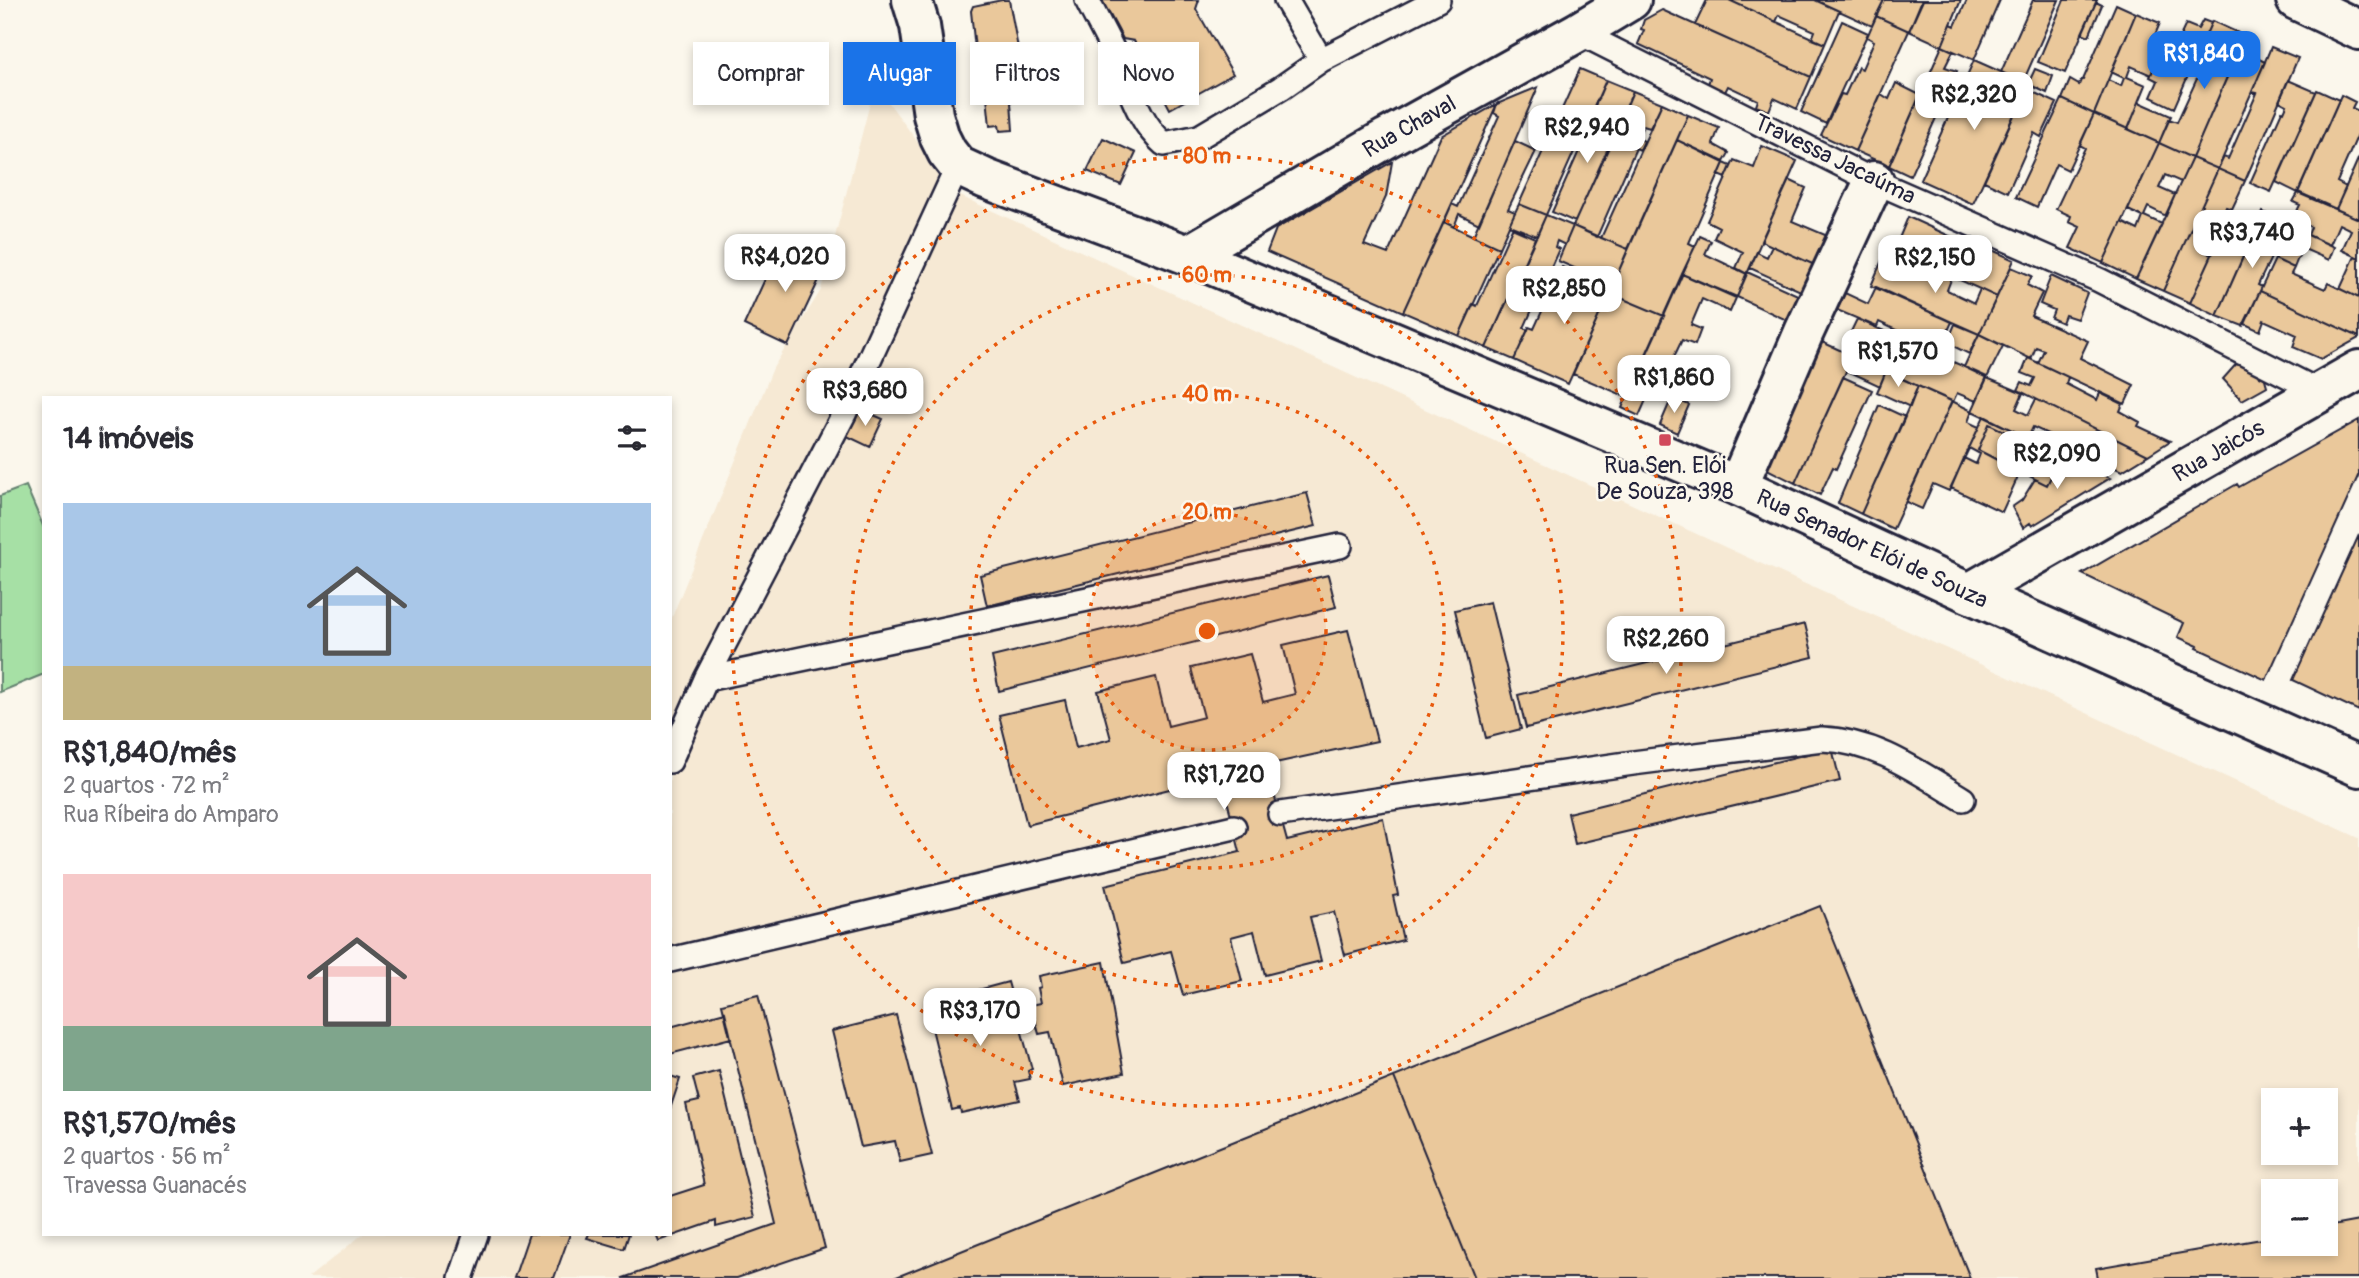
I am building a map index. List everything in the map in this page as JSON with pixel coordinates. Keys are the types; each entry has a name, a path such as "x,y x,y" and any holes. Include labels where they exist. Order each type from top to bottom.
{"main road":[{"name":"Rua Chaval","path":"1188,255 1387,138 1631,0"},
{"path":"2296,0 2359,30"},
{"path":"922,9 933,115 947,152 958,166"},
{"name":"Rua Senador Elói de Souza","path":"958,166 1188,255 1738,486 1969,593 2359,767"},
{"path":"1738,486 1804,332 1874,181"},
{"name":"Rua Jaicós","path":"1969,593 2359,370"}],"lane":[{"path":"1087,0 1139,111 1154,136 1164,145 1199,137 1281,88 1321,60 1438,0"},
{"path":"1286,0 1321,60"},
{"name":"Travessa Jacaúma","path":"1578,32 1874,181 2099,279 2320,392"},
{"path":"672,756 705,679 845,412 958,166"},
{"path":"705,679 1340,545"},
{"path":"1280,814 1607,766 1822,738 1847,740 1883,752 1964,799"},
{"path":"672,960 1234,827"},
{"path":"461,1278 475,1236"}],"shaded area":[{"path":"869,105 890,105 956,194 2359,838 2359,1278 308,1278 360,1236 672,1236 672,617 773,368 821,290"}],"green space":[{"path":"26,486 42,523 42,675 0,692 0,496"}],"building":[{"path":"1009,0 1017,42 974,42 971,11 973,6"},
{"path":"1102,0 1199,0 1196,9 1233,74 1199,93 1199,42 1135,42 1123,39"},
{"path":"1707,0 1729,0 1825,44 1811,77 1695,25"},
{"path":"1729,0 1815,0 1839,11 1825,44 1812,39 1815,31 1779,15 1776,22"},
{"path":"1815,0 1884,0 1872,26"},
{"path":"1884,0 1922,0 1909,31 1876,16"},
{"path":"1923,0 1961,0 1942,46 1909,31"},
{"path":"1967,0 2000,0 1974,60 1942,46 1951,24 1955,26"},
{"path":"2033,0 2059,0 2023,82 2001,72"},
{"path":"2064,0 2097,0 2065,73 2038,62"},
{"path":"2096,2 2102,5 2089,36 2082,33"},
{"path":"2116,4 2136,13 2094,114 2062,99 2070,80 2079,85 2083,80"},
{"path":"1662,10 1811,77 1797,109 1774,98 1769,111 1756,106 1758,100 1728,86 1725,92 1708,84 1710,78 1638,44 1644,30 1641,29 1644,20"},
{"path":"2136,13 2160,23 2152,42 2163,47 2151,75 2131,66 2127,77 2146,85 2128,129 2094,114 2108,80 2121,86 2124,78 2111,72"},
{"path":"1876,16 1909,31 1855,151 1821,135 1841,94 1845,95 1858,67 1862,69 1874,41 1867,37"},
{"path":"2203,20 2211,23 2174,108 2151,97 2158,81 2150,77 2160,51 2171,56 2186,24 2198,29"},
{"path":"1842,21 1868,33 1826,124 1801,112"},
{"path":"2212,21 2245,36 2192,158 2159,143 2169,119 2177,122 2213,44 2204,39"},
{"path":"1942,46 1953,51 1945,67 1957,71 1910,176 1889,166"},
{"path":"2271,47 2298,58 2245,181 2218,169 2224,157 2228,159 2257,93 2252,92"},
{"path":"2239,49 2265,62 2218,169 2192,158"},
{"path":"1974,60 2028,84 1973,204 1920,180"},
{"path":"1580,69 1606,80 1546,215 1519,204"},
{"path":"2035,69 2053,76 2047,93 2028,84"},
{"path":"1606,80 1633,91 1621,119 1595,106"},
{"path":"2288,80 2316,92 2271,192 2250,183 2287,105 2279,101"},
{"path":"1896,83 1920,95 1889,166 1855,151 1881,94 1889,99"},
{"path":"1538,87 1479,224 1459,214 1454,227 1444,222 1452,204 1458,207 1499,116 1494,113 1497,104"},
{"path":"2026,89 2057,103 2041,137 2034,133 2008,192 1984,181"},
{"path":"2317,90 2339,100 2298,193 2276,182"},
{"path":"1633,91 1662,103 1650,128 1643,126 1637,138 1644,141 1640,150 1613,138"},
{"path":"2341,95 2355,102 2352,108 2359,111 2359,132 2337,182 2346,187 2336,209 2298,192"},
{"path":"2062,99 2094,114 2068,170 2056,164 2037,207 2016,197"},
{"path":"2139,102 2171,116 2159,143 2128,129"},
{"path":"1662,103 1688,115 1628,249 1601,238"},
{"path":"1497,104 1403,312 1267,252 1276,229 1392,162 1386,197 1364,245 1388,254 1441,136"},
{"path":"988,105 1011,105 1013,130 1000,131 999,125 990,126"},
{"path":"1598,108 1621,119 1575,222 1552,212"},
{"path":"2094,114 2159,143 2103,263 2070,248 2080,227 2069,222 2071,216 2056,209 2085,148 2080,145"},
{"path":"1688,115 1719,128 1713,144 1729,153 1724,162 1677,140"},
{"path":"1103,138 1136,153 1121,185 1087,171"},
{"path":"1613,138 1636,148 1597,237 1573,226"},
{"path":"1677,140 1724,163 1689,243 1695,246 1664,316 1609,293"},
{"path":"1515,141 1536,151 1508,209 1515,212 1499,248 1473,236"},
{"path":"2159,143 2192,158 2181,182 2165,175 2159,188 2175,195 2166,216 2148,207 2144,216 2162,224 2136,279 2103,263 2122,222 2138,230 2143,217 2128,210"},
{"path":"1762,146 1797,161 1747,274 1736,268 1743,252 1714,238 1719,227 1707,221 1734,160 1754,168"},
{"path":"2359,157 2359,219 2336,209"},
{"path":"2192,158 2218,169 2163,291 2136,279"},
{"path":"1724,163 1731,166 1726,178 1719,175"},
{"path":"2218,169 2245,181 2232,209 2226,207 2206,252 2212,255 2190,303 2163,291"},
{"path":"1789,180 1806,188 1792,221 1830,237 1817,266 1761,241"},
{"path":"2298,193 2359,219 2359,258 2342,250 2351,230 2339,224 2330,245 2308,235 2311,227 2293,219 2300,205 2293,202"},
{"path":"1519,204 1546,215 1537,236 1509,225"},
{"path":"2263,212 2287,224 2258,285 2262,287 2243,326 2217,316"},
{"path":"1546,215 1573,226 1565,245 1557,241 1555,247 1559,249 1524,328 1528,330 1514,360 1486,348"},
{"path":"2230,215 2256,227 2217,316 2190,303"},
{"path":"1908,217 1967,244 1968,239 2014,260 1997,297 1894,250"},
{"path":"1444,222 1499,248 1459,336 1403,312"},
{"path":"1573,226 1628,249 1613,285 1558,261"},
{"path":"2290,227 2334,247 2329,260 2302,248 2294,268 2275,259"},
{"path":"1512,228 1535,238 1486,348 1459,336 1473,304 1477,306"},
{"path":"1700,236 1711,241 1705,254 1747,274 1737,297 1682,274"},
{"path":"782,242 827,263 788,346 744,325"},
{"path":"1772,246 1817,266 1805,293 1750,268 1757,252 1767,257"},
{"path":"2355,256 2359,258 2359,298 2340,289"},
{"path":"2275,259 2294,268 2291,274 2325,289 2328,283 2359,298 2359,337 2260,291"},
{"path":"1882,260 1922,279 1928,265 1941,271 1952,277 1947,290 1974,303 1980,289 1997,297 1979,334 1871,286"},
{"path":"1562,267 1611,289 1568,384 1514,360 1529,327 1534,329"},
{"path":"2011,267 2032,276 2027,285 2042,293 2031,316 2088,341 2080,358 2134,385 2125,404 2038,363 2044,350 2036,347 2031,359 1979,334"},
{"path":"1747,272 1802,297 1791,322 1737,297"},
{"path":"1682,274 1736,298 1730,312 1702,299 1691,325 1701,329 1695,345 1682,340 1671,363 1679,366 1674,382 1667,379 1660,395 1650,391 1639,416 1622,408"},
{"path":"2051,276 2087,293 2077,319 2065,315 2062,323 2051,318 2054,310 2040,304"},
{"path":"1876,287 1952,322 1939,350 1879,322 1877,327 1837,310 1845,293 1868,304"},
{"path":"2260,291 2359,338 2321,359 2293,347 2297,335 2264,320 2260,331 2245,324"},
{"path":"1609,293 1664,316 1627,397 1573,374"},
{"path":"1857,319 1987,377 1976,401 1957,393 1953,402 1902,379 1909,360 1886,348 1881,361 1845,344"},
{"path":"1955,324 1979,334 1969,354 1947,343"},
{"path":"1979,334 2003,346 1987,378 1964,367"},
{"path":"1822,342 1853,356 1795,483 1765,468"},
{"path":"1853,356 1886,371 1880,386 1846,370"},
{"path":"2028,358 2068,377 2066,384 2097,400 2100,393 2123,404 2120,411 2140,422 2138,426 2170,441 2148,455 2018,390 2022,382 2031,386 2035,378 2022,373"},
{"path":"2239,361 2263,372 2267,386 2242,400 2223,379"},
{"path":"1886,371 1918,386 1910,407 1877,392"},
{"path":"1843,377 1872,390 1836,469 1833,467 1820,495 1795,483"},
{"path":"1987,378 2023,393 2016,409 2028,415 2036,399 2148,455 2122,471 2081,452 2077,462 2062,455 2067,443 2033,427 2028,438 1972,411"},
{"path":"1918,386 1952,401 1893,529 1861,514"},
{"path":"1672,397 1689,405 1677,433 1660,425"},
{"path":"1952,401 1972,411 1968,422 1979,427 1949,491 1933,484 1922,509 1906,502"},
{"path":"1879,405 1905,417 1861,514 1838,503"},
{"path":"860,409 883,419 870,447 847,436"},
{"path":"1984,416 2062,455 2060,458 1989,424 1978,450 2020,472 2002,512 1951,488 1964,458 1976,464 1980,454 1969,448"},
{"path":"2359,420 2359,474 2266,680 2178,637 2184,623 2082,574 2237,484 2239,487"},
{"path":"1989,424 2060,458 2047,485 1978,450"},
{"path":"2062,455 2110,478 2032,526 2030,523 2023,528 2012,507 2022,500 2035,479 2047,485"},
{"path":"1307,493 1316,526 987,606 980,575"},
{"path":"2359,535 2359,711 2293,680"},
{"path":"1328,575 1336,607 999,691 992,657"},
{"path":"1490,602 1521,729 1486,738 1455,610"},
{"path":"1805,624 1813,657 1526,728 1518,695"},
{"path":"1348,630 1377,741 1266,765 1287,841 1383,818 1398,895 1393,896 1403,940 1345,955 1334,912 1310,917 1321,961 1265,975 1254,931 1231,937 1242,981 1183,995 1171,951 1124,963 1105,885 1240,852 1221,776 1027,825 999,715 1065,700 1076,748 1111,739 1098,691 1156,677 1168,726 1204,717 1191,668 1250,654 1263,702 1295,694 1283,645"},
{"path":"1832,748 1840,781 1575,844 1568,813"},
{"path":"1820,906 1970,1278 1475,1278 1394,1077"},
{"path":"1104,962 1124,1073 1063,1086 1050,1032 1039,1034 1031,1005 1041,1003 1039,976"},
{"path":"1008,982 1032,1069 1028,1071 1030,1079 1015,1082 1020,1100 961,1113 960,1108 952,1110 926,1004"},
{"path":"758,995 825,1248 737,1278 623,1278 776,1224 722,1004"},
{"path":"725,1012 731,1038 672,1053 672,1026"},
{"path":"896,1015 932,1155 900,1162 895,1141 861,1147 832,1031"},
{"path":"719,1071 755,1217 716,1227 716,1221 658,1241 656,1236 672,1236 672,1195 704,1185 686,1104 699,1101 693,1078"},
{"path":"672,1077 680,1079 672,1103"},
{"path":"1394,1077 1475,1278 894,1278"},
{"path":"2359,1221 2359,1278 2098,1278 2096,1268 2261,1239 2261,1256 2338,1256 2338,1225"},
{"path":"528,1236 569,1236 554,1278 514,1278"},
{"path":"588,1236 628,1236 624,1249 587,1238"}],"place":[{"name":"Rua Sen. Elói De Souza, 398","path":"1665,440"}]}
